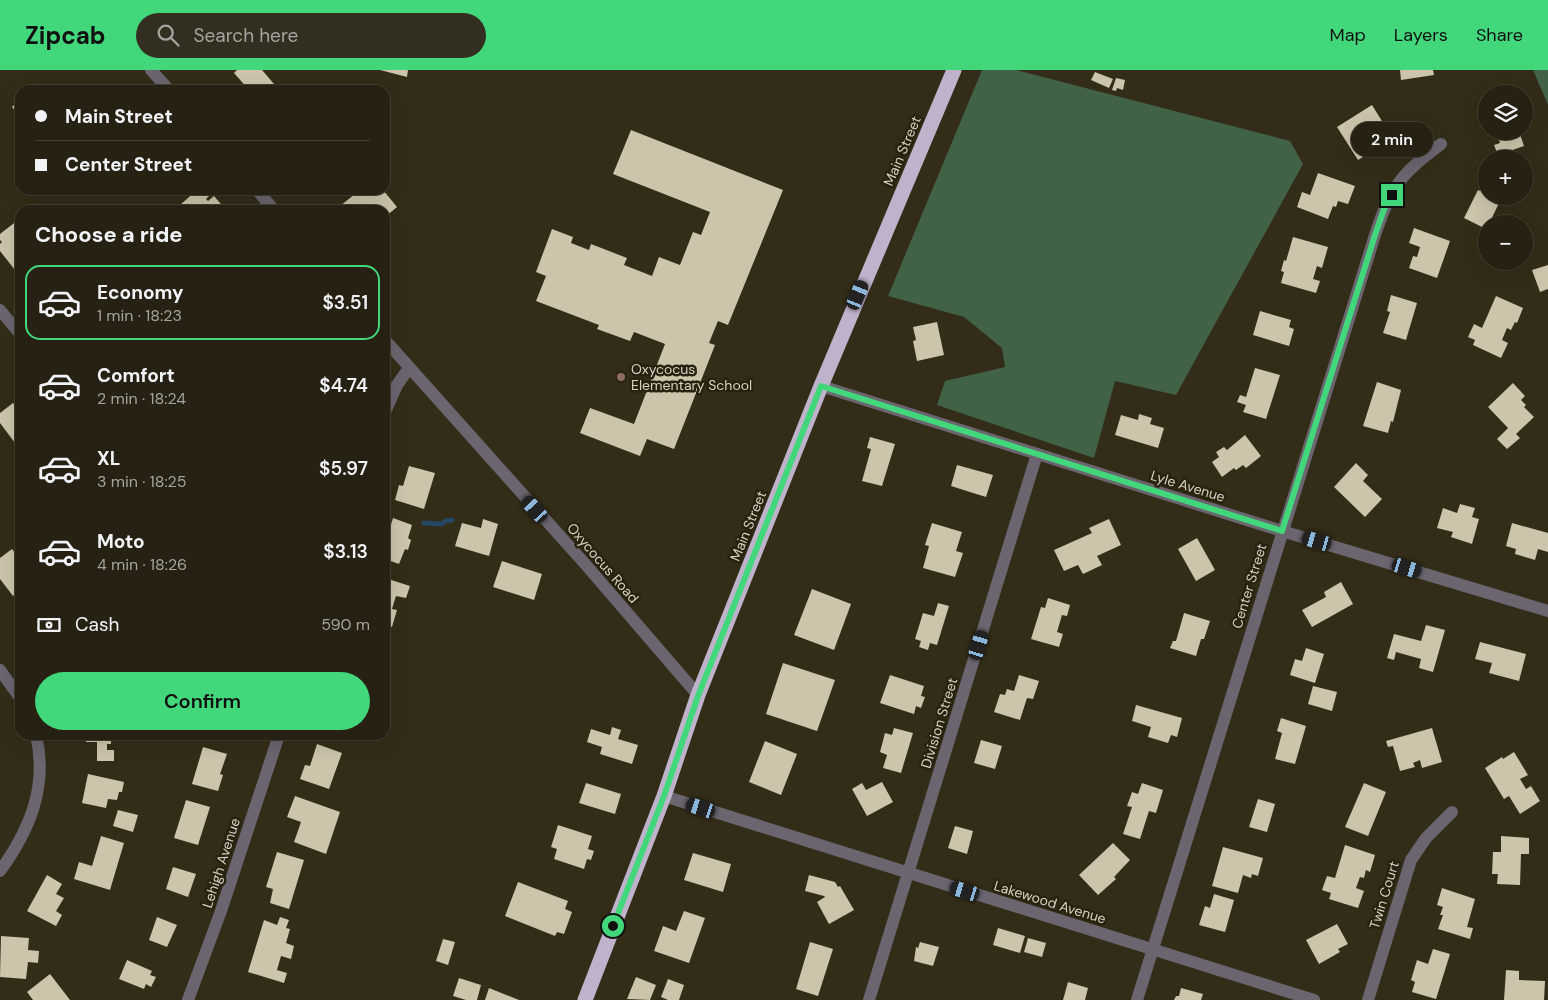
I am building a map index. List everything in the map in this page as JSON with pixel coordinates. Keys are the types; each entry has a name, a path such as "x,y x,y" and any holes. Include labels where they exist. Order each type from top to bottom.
{"highway":[{"name":"Main Street","path":"585,1000 664,796 698,696 821,386 954,70"}],"street":[{"path":"151,70 164,85"},
{"name":"Center Street","path":"1137,1000 1384,209 1400,181 1420,160 1441,144"},
{"path":"261,195 270,205"},
{"path":"0,310 15,328"},
{"name":"Oxycocus Road","path":"390,346 586,565 698,696"},
{"path":"390,401 397,385 409,368"},
{"name":"Lyle Avenue","path":"821,386 1282,531 1548,611"},
{"name":"Division Street","path":"870,1000 1037,454"},
{"path":"0,670 15,691"},
{"path":"0,871 23,835 31,818 36,799 38,757 36,740"},
{"name":"Lehigh Avenue","path":"188,1000 221,911 277,740"},
{"name":"Lakewood Avenue","path":"664,796 1314,1000"},
{"name":"Twin Court","path":"1368,1000 1411,860 1426,838 1452,812"}],"green space":[{"path":"982,70 1016,70 1290,141 1303,164 1176,395 1115,381 1094,458 937,405 945,381 1005,367 1002,348 964,317 888,296"},
{"path":"1533,70 1548,70 1548,105"}],"building":[{"path":"237,70 262,70 274,84 245,85 234,73"},
{"path":"380,70 408,70 407,77"},
{"path":"1400,70 1433,70 1434,75 1401,80"},
{"path":"1095,72 1113,79 1109,88 1091,80"},
{"path":"1116,78 1125,80 1123,90 1117,88 1116,91 1112,90"},
{"path":"1372,105 1385,126 1365,138 1373,151 1358,160 1337,127"},
{"path":"631,130 783,190 728,325 718,321 709,343 715,345 674,449 647,439 640,456 580,433 590,408 634,424 665,344 634,332 630,341 597,329 599,325 536,301 546,276 536,272 552,229 573,237 571,243 589,250 591,244 627,258 624,265 652,276 659,257 680,265 693,232 701,235 710,212 613,174"},
{"path":"1499,140 1522,140 1524,146 1512,150 1496,150 1494,145 1500,143"},
{"path":"1318,173 1355,186 1348,204 1338,201 1336,207 1333,206 1328,219 1297,207 1302,192 1310,195"},
{"path":"1478,190 1478,205 1498,205 1493,215 1478,215 1478,225 1464,218"},
{"path":"191,195 208,195 206,199 208,201 214,196 222,205 180,205"},
{"path":"354,195 387,195 397,207 390,213 390,205 341,205"},
{"path":"15,222 15,270 0,251 0,244 2,242 0,234"},
{"path":"1414,228 1450,241 1437,278 1409,268 1413,256 1417,257 1420,247 1409,243"},
{"path":"1293,237 1328,247 1322,268 1317,266 1313,279 1320,281 1316,293 1281,283 1284,272 1281,271"},
{"path":"1548,265 1548,289 1540,292 1533,270"},
{"path":"1391,295 1417,303 1406,340 1383,333 1390,312 1387,311"},
{"path":"1496,296 1523,308 1517,323 1515,322 1511,330 1507,328 1502,340 1508,343 1501,358 1473,345 1475,340 1468,337 1474,324 1482,328"},
{"path":"1260,311 1291,320 1289,327 1294,329 1289,346 1253,335"},
{"path":"937,322 944,355 917,361 913,341 916,340 913,327"},
{"path":"1255,368 1280,375 1266,419 1243,412 1246,405 1237,402 1240,395 1246,397"},
{"path":"1377,382 1401,390 1393,422 1391,421 1388,433 1363,426"},
{"path":"1513,383 1525,396 1521,400 1526,405 1524,407 1534,417 1516,434 1520,438 1507,449 1497,439 1508,428 1488,407"},
{"path":"13,403 15,405 15,443 0,423 0,413"},
{"path":"1139,414 1152,418 1150,424 1164,428 1158,448 1115,435 1121,415 1138,420"},
{"path":"1245,435 1261,456 1246,468 1243,465 1236,470 1234,468 1222,477 1212,462 1219,457 1216,452 1224,447 1227,450"},
{"path":"870,437 895,444 882,486 862,481 871,449 867,448"},
{"path":"1356,463 1368,475 1363,481 1382,499 1365,517 1334,487"},
{"path":"957,465 993,475 986,497 951,486"},
{"path":"409,466 435,473 424,509 395,500 399,485 403,486"},
{"path":"1460,504 1475,508 1472,517 1479,519 1472,544 1451,537 1453,532 1437,528 1443,508 1457,513"},
{"path":"393,518 412,525 408,538 411,540 408,550 405,549 399,564 390,561 390,528"},
{"path":"483,519 498,524 489,556 455,546 462,523 481,528"},
{"path":"1109,519 1121,545 1097,556 1102,565 1083,574 1078,565 1064,571 1054,550 1092,533 1089,528"},
{"path":"932,523 962,532 956,551 963,553 955,577 923,568 929,546 925,545"},
{"path":"1512,523 1548,533 1548,552 1538,549 1535,560 1515,554 1516,549 1506,546"},
{"path":"1197,538 1215,570 1196,581 1178,549"},
{"path":"12,549 15,553 15,595 13,596 0,579 0,558"},
{"path":"502,561 542,574 534,600 493,587"},
{"path":"390,580 410,586 406,598 396,596 392,609 397,610 392,627 390,626"},
{"path":"1341,582 1353,604 1312,627 1302,610 1326,597 1324,592"},
{"path":"812,589 851,604 834,650 794,635"},
{"path":"1048,598 1070,605 1067,616 1062,615 1057,632 1063,634 1059,647 1031,639 1041,607 1045,608"},
{"path":"938,603 949,606 937,645 930,643 928,650 919,647 921,641 915,639 923,613 934,616"},
{"path":"1184,613 1210,621 1204,639 1201,639 1196,656 1170,648 1173,641 1176,641"},
{"path":"1426,625 1445,630 1433,672 1419,668 1421,659 1396,652 1394,660 1387,658 1394,634 1421,641"},
{"path":"1480,642 1526,654 1519,681 1489,673 1492,663 1475,659"},
{"path":"1306,648 1324,654 1315,683 1290,675 1295,659 1302,661"},
{"path":"783,663 835,680 817,731 766,714"},
{"path":"890,675 924,686 921,696 925,697 921,708 916,706 914,714 880,703"},
{"path":"1019,675 1039,681 1033,699 1027,698 1020,720 994,712 1000,694 1005,695 1007,689 1014,691"},
{"path":"1313,686 1337,692 1332,711 1308,704"},
{"path":"1136,705 1182,718 1177,737 1171,735 1168,743 1148,737 1151,727 1132,721"},
{"path":"1281,718 1306,726 1295,764 1275,759 1282,733 1277,731"},
{"path":"612,727 621,730 618,739 638,745 632,764 600,754 602,747 587,742 591,729 610,735"},
{"path":"894,728 913,733 901,773 883,768 887,755 880,752 885,733 892,735"},
{"path":"1432,728 1442,762 1422,768 1420,760 1413,763 1415,767 1400,771 1393,746 1388,747 1386,741"},
{"path":"86,740 111,740 111,744 107,744 107,750 114,750 114,761 97,761 97,742 86,742"},
{"path":"981,740 1002,746 995,769 974,763"},
{"path":"765,741 797,754 781,795 749,782"},
{"path":"317,744 342,753 329,789 300,779 305,765 310,766"},
{"path":"203,747 227,754 220,774 223,775 218,791 192,784"},
{"path":"1514,752 1528,775 1520,779 1526,789 1531,786 1540,801 1520,814 1509,796 1504,799 1485,768"},
{"path":"88,774 124,782 122,792 119,792 117,800 108,799 106,808 82,803"},
{"path":"882,782 893,802 867,816 852,789 862,783 866,790"},
{"path":"586,783 621,794 615,814 579,803"},
{"path":"1142,783 1163,790 1156,813 1149,811 1140,839 1123,834 1132,807 1127,806 1132,792 1138,794"},
{"path":"1364,783 1386,792 1368,836 1345,827"},
{"path":"295,796 340,812 326,854 294,842 301,822 287,817"},
{"path":"1258,799 1275,804 1267,832 1249,827"},
{"path":"186,800 210,807 198,845 174,838"},
{"path":"118,810 138,815 133,832 113,826"},
{"path":"558,825 592,836 588,849 594,851 591,860 587,859 584,869 554,859 557,849 551,847"},
{"path":"955,826 973,831 967,854 948,848"},
{"path":"101,836 124,843 110,890 74,879 79,862 92,866"},
{"path":"1501,836 1529,838 1529,854 1521,854 1520,885 1497,884 1498,874 1492,874 1493,852 1501,852"},
{"path":"1113,843 1130,860 1114,877 1116,879 1098,895 1079,875"},
{"path":"1345,845 1375,855 1370,872 1366,870 1364,878 1360,877 1356,888 1364,891 1358,908 1329,899 1331,893 1322,890 1327,876 1335,878"},
{"path":"1223,847 1263,858 1258,876 1252,874 1251,878 1243,875 1238,893 1212,886"},
{"path":"277,852 304,860 289,909 270,903 273,889 266,887"},
{"path":"693,853 731,864 723,892 684,880"},
{"path":"173,867 196,874 188,897 166,889"},
{"path":"47,875 62,884 56,894 64,898 56,911 62,915 56,926 27,911"},
{"path":"809,875 835,882 838,887 840,886 854,910 829,924 817,902 825,897 805,891"},
{"path":"518,882 568,901 565,909 572,912 564,934 557,932 555,936 505,916"},
{"path":"1442,888 1475,899 1467,927 1473,928 1470,939 1438,929 1443,915 1440,915 1443,907 1437,905"},
{"path":"1214,894 1234,900 1225,932 1199,925 1205,906 1210,908"},
{"path":"684,911 705,918 689,963 654,951 663,926 676,931"},
{"path":"157,917 177,925 167,947 149,940"},
{"path":"280,917 289,920 286,928 290,929 286,943 294,946 291,959 281,956 277,970 287,973 284,983 248,972 264,920 277,925"},
{"path":"1337,924 1348,944 1338,949 1340,952 1319,964 1306,940"},
{"path":"998,928 1025,936 1020,953 993,945"},
{"path":"1,936 29,938 28,950 39,951 38,963 28,962 26,979 0,977"},
{"path":"1028,938 1046,943 1042,957 1024,952"},
{"path":"443,939 455,942 448,965 436,961"},
{"path":"810,942 833,949 818,996 796,989"},
{"path":"920,942 939,947 933,966 914,961 916,947 918,948"},
{"path":"1433,949 1450,954 1436,999 1412,992 1415,982 1411,980 1417,960 1428,964"},
{"path":"127,960 152,971 150,975 156,977 151,987 146,984 144,989 119,979"},
{"path":"1506,970 1519,971 1519,980 1545,981 1544,1000 1504,1000"},
{"path":"50,974 70,1000 33,1000 27,992"},
{"path":"636,977 656,985 650,1000 627,999"},
{"path":"459,978 481,985 477,1000 466,1000 453,996"},
{"path":"668,979 684,985 679,1000 668,1000 661,997"},
{"path":"1068,982 1088,988 1085,1000 1063,1000"},
{"path":"489,988 519,1000 485,1000"},
{"path":"1181,988 1203,994 1201,1000 1174,1000 1176,996 1179,996"}],"waterway":[{"path":"424,523 442,524 445,521 452,520"}],"place":[{"name":"Oxycocus Elementary School","path":"621,377"}],"route":[{"path":"613,926 664,796 698,696 821,386 1282,531 1375,235 1384,209 1392,195"}]}
